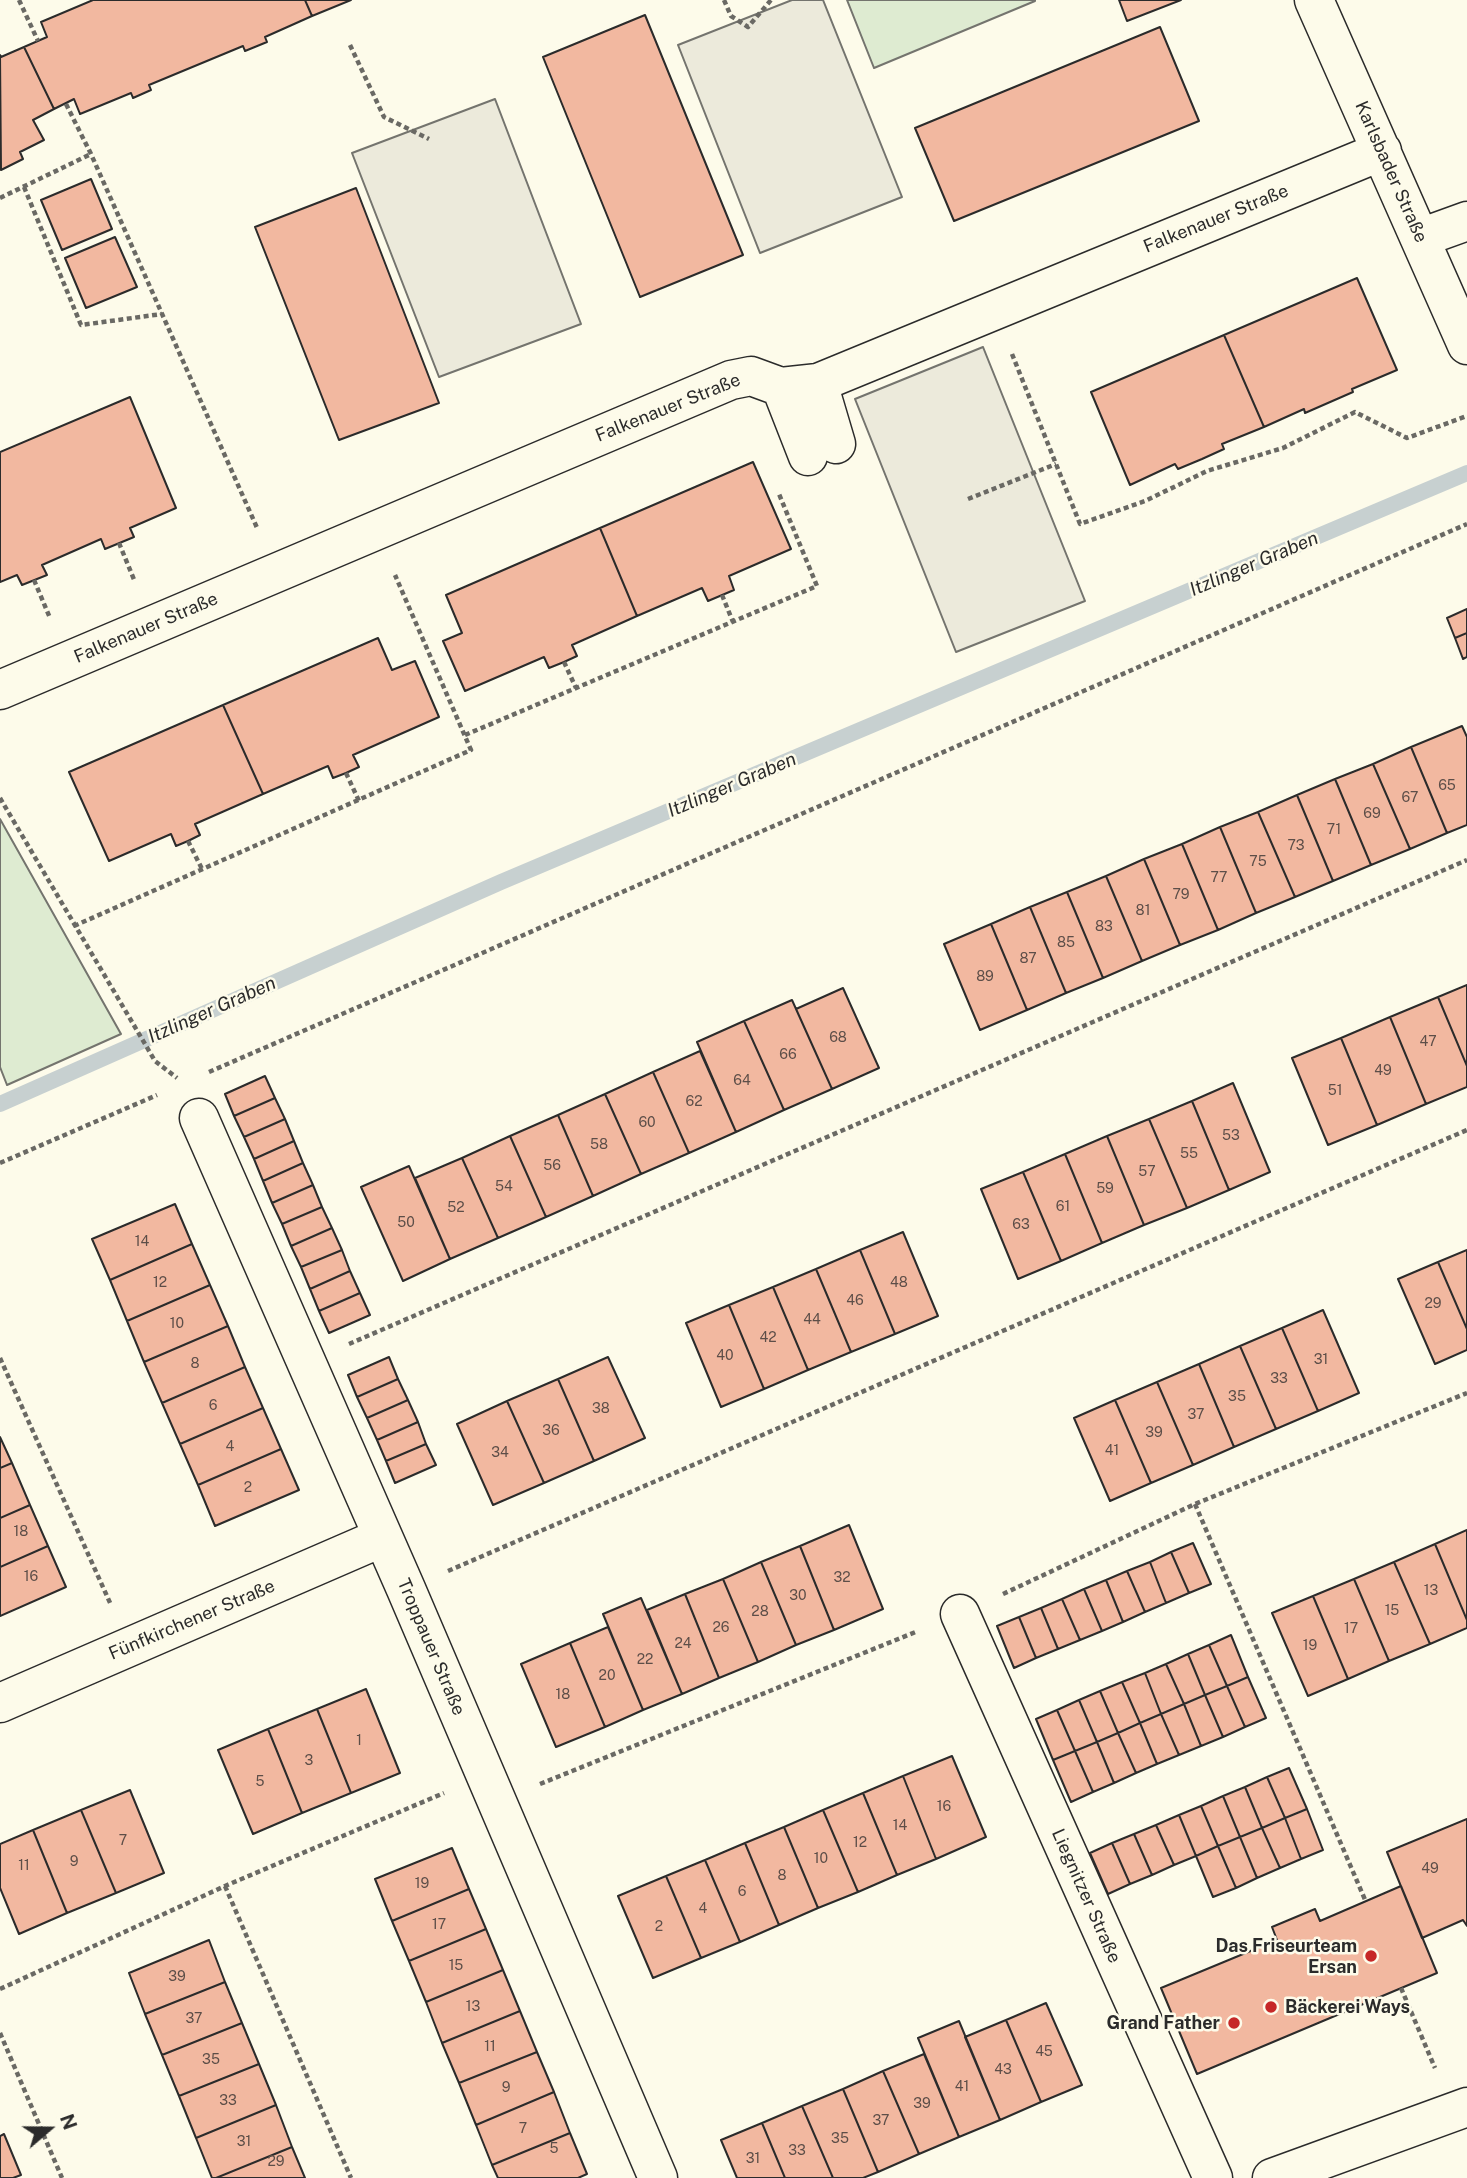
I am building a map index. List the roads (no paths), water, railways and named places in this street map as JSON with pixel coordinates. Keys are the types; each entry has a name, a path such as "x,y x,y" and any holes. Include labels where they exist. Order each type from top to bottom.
{"street":[{"name":"Karlsbader Straße","path":"1314,0 1467,345"},
{"name":"Falkenauer Straße","path":"0,690 731,380 751,376 800,385 995,311 1381,151"},
{"path":"1420,238 1467,221"},
{"path":"800,385 822,450"},
{"name":"Troppauer Straße","path":"199,1118 383,1537 658,2178"},
{"name":"Fünfkirchener Straße","path":"0,1703 383,1537"},
{"name":"Liegnitzer Straße","path":"960,1614 1213,2178"},
{"path":"1272,2178 1345,2166 1460,2110"}],"waterway":[{"name":"Itzlinger Graben","path":"0,1104 501,882 1467,473"}],"place":[{"name":"Das Friseurteam Ersan","path":"1371,1956"},
{"name":"Bäckerei Ways","path":"1271,2007"},
{"name":"Grand Father","path":"1234,2023"}]}
